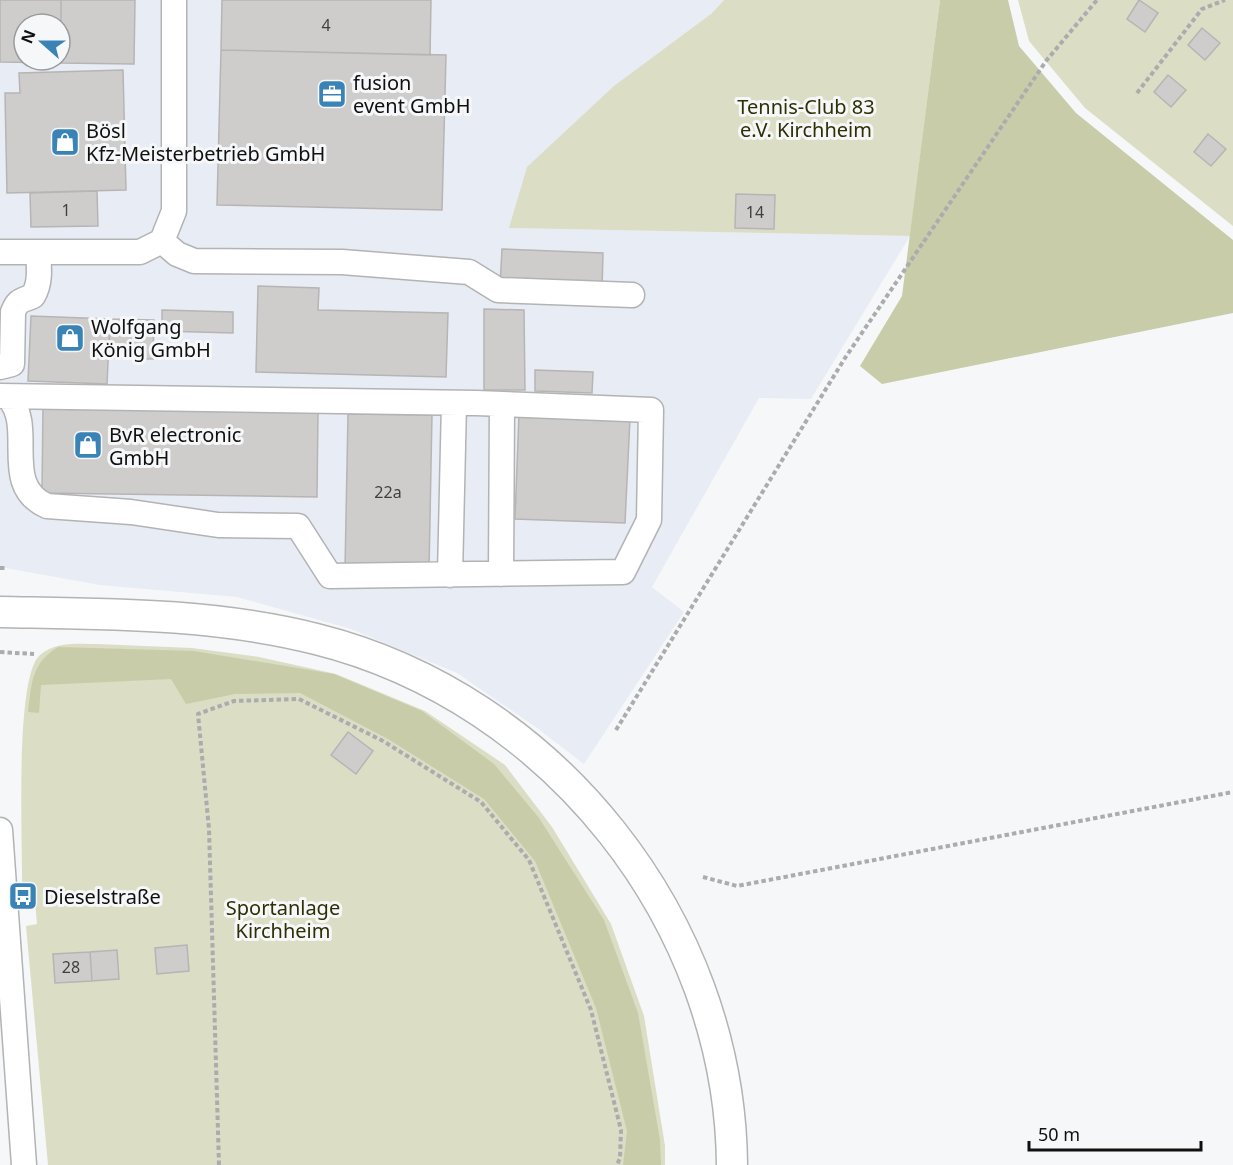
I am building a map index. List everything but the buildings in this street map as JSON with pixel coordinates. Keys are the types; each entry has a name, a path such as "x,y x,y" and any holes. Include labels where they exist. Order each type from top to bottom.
{"main road":[{"path":"0,612 201,617 318,639 370,656 467,701 526,745 569,782 607,824 663,907 691,962 710,1017 724,1077 732,1136 732,1165"}],"street":[{"path":"0,252 140,252 162,241 174,211 174,0"},
{"path":"162,241 177,254 194,261 342,262 469,272 498,290 632,295"},
{"path":"0,367 10,367 12,364 13,312 16,304 22,299 33,296 39,283 38,252"},
{"path":"5,397 454,403 651,410 649,520 623,572 330,576 298,526 218,525 131,512 47,506 30,497 20,474 16,408 5,397"},
{"path":"450,575 454,403"},
{"path":"501,574 502,405"},
{"path":"0,830 24,1165"}],"path":[{"path":"616,730 845,358 1046,61 1097,0"},
{"path":"1137,93 1202,9 1225,0"},
{"path":"0,568 7,568"},
{"path":"0,652 34,654"},
{"path":"219,1165 209,829 198,714 234,701 299,699 384,741 481,802 529,860 591,1010 621,1130 620,1158 617,1165"},
{"path":"704,878 737,886 1233,792"}],"shaded area":[{"path":"0,0 724,0 510,228 910,236 811,399 759,398 652,587 684,612 584,764 537,728 457,673 351,629 237,597 100,585 0,567"}],"green space":[{"name":"Tennis-Club 83 e.V. Kirchheim","path":"724,0 940,0 910,236 509,228 527,167 614,86 711,14"},
{"path":"940,0 1008,0 1019,46 1076,113 1233,240 1233,313 882,384 860,366 902,296"},
{"path":"1018,0 1233,0 1233,226 1085,108 1029,41"},
{"name":"Sportanlage Kirchheim","path":"97,644 192,648 259,657 336,674 425,711 505,765 552,827 611,924 644,1016 665,1146 665,1165 48,1165 26,926 37,924 34,890 22,889 21,803 26,695 32,670 40,655 60,645"},
{"path":"58,647 194,651 334,674 422,711 494,764 539,818 604,920 638,1013 660,1140 661,1165 623,1165 627,1131 596,1008 535,861 484,799 388,739 300,693 235,694 186,704 171,679 41,685 39,713 28,712 34,675 42,660"}],"place":[{"name":"fusion event GmbH","path":"332,94"},
{"name":"Bösl Kfz-Meisterbetrieb GmbH","path":"65,142"},
{"name":"Wolfgang König GmbH","path":"70,338"},
{"name":"BvR electronic GmbH","path":"88,445"},
{"name":"Dieselstraße","path":"23,896"}]}
